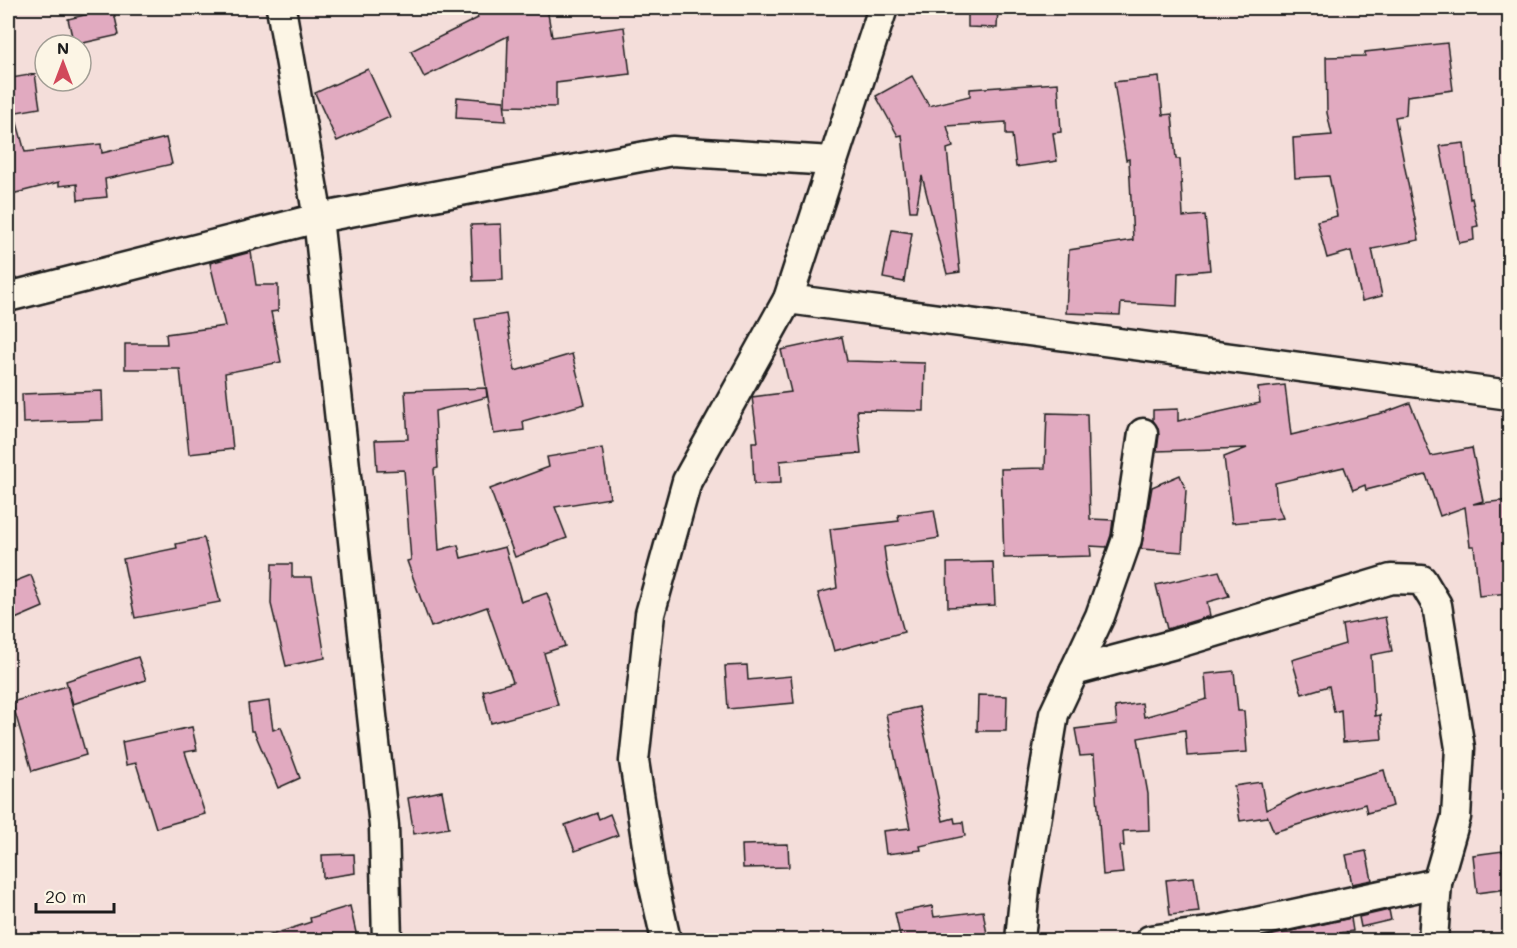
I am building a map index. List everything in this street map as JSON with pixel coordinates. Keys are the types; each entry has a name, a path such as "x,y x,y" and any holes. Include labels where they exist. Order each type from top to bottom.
{"street":[{"path":"281,8 318,218 384,826 387,940"},
{"path":"666,940 652,878 634,761 650,615 687,481 788,299 883,8"},
{"path":"8,297 318,218 672,151 832,161"},
{"path":"788,299 1509,395"},
{"path":"1020,940 1025,887 1053,714 1100,616 1127,539 1143,433"},
{"path":"1074,671 1175,645 1391,579 1422,580 1437,605 1460,748 1456,817 1437,883 1433,940"},
{"path":"1150,940 1215,931 1437,883"}],"building":[{"path":"113,8 119,35 93,41 93,33 71,33 68,19"},
{"path":"475,8 547,8 552,37 624,27 630,74 556,83 556,107 506,106 508,36 424,77 411,51 478,18"},
{"path":"968,8 998,8 997,28 968,27"},
{"path":"1447,43 1453,90 1407,96 1406,115 1395,117 1419,240 1372,249 1382,296 1362,301 1351,251 1327,258 1317,221 1337,216 1329,176 1295,178 1293,138 1332,135 1327,113 1326,57 1365,56 1365,52"},
{"path":"368,69 390,117 337,141 315,93"},
{"path":"33,74 33,93 38,93 40,108 17,112 11,78"},
{"path":"912,76 929,106 970,96 970,89 1058,83 1061,132 1053,133 1057,161 1016,167 1012,135 1006,135 1006,122 947,126 953,147 947,149 960,272 947,274 922,176 916,211 910,211 902,135 898,136 876,96"},
{"path":"1159,77 1163,115 1172,114 1176,159 1180,159 1183,217 1205,215 1210,270 1178,273 1177,306 1121,303 1120,315 1066,313 1069,250 1133,240 1129,159 1126,160 1114,82"},
{"path":"457,97 504,101 506,121 456,118"},
{"path":"14,112 25,152 101,144 102,153 166,138 172,164 105,179 107,197 78,200 77,184 59,186 59,182 8,195 8,113"},
{"path":"1464,143 1470,199 1472,198 1478,226 1473,227 1474,240 1459,243 1440,146"},
{"path":"501,224 503,280 473,281 471,225"},
{"path":"892,230 912,233 904,282 883,278"},
{"path":"251,252 256,285 278,285 278,311 271,312 281,362 225,373 233,449 189,454 180,369 125,369 125,344 167,344 166,334 225,326 210,263"},
{"path":"506,314 515,371 572,354 585,404 523,421 524,430 494,434 475,319"},
{"path":"842,337 847,361 925,363 924,411 857,410 861,453 780,461 781,483 754,484 752,442 758,442 752,397 791,392 781,350"},
{"path":"1285,385 1291,435 1386,412 1410,403 1431,456 1472,448 1483,501 1473,504 1509,500 1509,593 1479,596 1474,546 1470,546 1465,507 1440,516 1426,475 1366,490 1365,485 1353,490 1344,467 1275,483 1277,503 1283,518 1232,523 1224,457 1247,448 1157,451 1159,435 1153,420 1153,410 1178,409 1178,421 1260,403 1258,388"},
{"path":"486,388 487,397 435,411 438,468 434,469 439,550 458,545 461,558 505,547 521,602 547,593 565,646 544,653 558,705 491,723 483,691 513,682 487,607 431,627 407,561 411,560 404,470 377,471 375,440 408,439 405,391"},
{"path":"102,391 103,420 23,423 22,394"},
{"path":"1047,413 1087,414 1090,519 1113,520 1111,535 1107,547 1090,546 1091,556 1004,558 1001,469 1045,468"},
{"path":"602,448 610,498 555,507 567,538 515,557 490,489 549,467 547,457"},
{"path":"1180,475 1186,490 1182,552 1141,549 1152,487"},
{"path":"934,510 939,538 884,547 887,570 904,632 834,651 818,593 837,588 830,529 899,521 898,515"},
{"path":"204,538 220,602 135,618 123,559 177,548 176,544"},
{"path":"993,562 995,605 948,607 947,563"},
{"path":"272,564 292,564 292,577 312,577 325,658 286,666 271,604"},
{"path":"1219,571 1229,596 1207,602 1210,616 1167,629 1156,585"},
{"path":"31,575 43,607 8,622 8,584"},
{"path":"1385,617 1392,651 1371,655 1375,716 1380,715 1382,739 1343,742 1341,710 1334,712 1329,686 1302,694 1292,660 1345,644 1342,625"},
{"path":"138,657 146,680 73,704 66,681"},
{"path":"747,665 748,680 791,676 794,703 728,709 725,666"},
{"path":"1234,671 1238,711 1244,711 1247,752 1187,756 1185,730 1138,738 1148,794 1149,830 1123,831 1124,846 1120,846 1123,873 1103,875 1094,755 1080,756 1075,729 1117,724 1115,707 1142,703 1144,717 1207,699 1205,674"},
{"path":"67,686 86,755 32,771 12,702"},
{"path":"978,695 1007,696 1006,731 977,731"},
{"path":"269,701 273,730 281,727 300,778 278,788 254,731 251,731 248,704"},
{"path":"919,707 943,821 954,818 955,823 963,822 965,836 920,846 921,850 886,854 883,831 910,828 886,714"},
{"path":"192,727 197,750 185,752 205,814 156,828 136,763 126,765 122,742"},
{"path":"1384,770 1393,806 1367,813 1365,804 1274,832 1267,815 1267,817 1240,821 1234,786 1261,782 1266,810 1299,794"},
{"path":"442,791 449,828 414,834 408,798"},
{"path":"597,813 599,819 610,814 618,835 575,851 565,825"},
{"path":"788,844 789,867 743,868 742,845"},
{"path":"1366,851 1372,880 1352,884 1346,855"},
{"path":"1503,851 1507,889 1477,893 1473,855"},
{"path":"354,854 355,873 323,878 322,855"},
{"path":"1194,877 1199,912 1170,915 1166,880"},
{"path":"350,906 357,937 344,940 269,940 268,936 311,922 310,918"},
{"path":"932,906 934,917 983,911 988,940 901,940 895,913"},
{"path":"1389,910 1391,920 1361,927 1359,917"},
{"path":"1351,918 1353,931 1293,940 1270,940 1269,936"}]}
